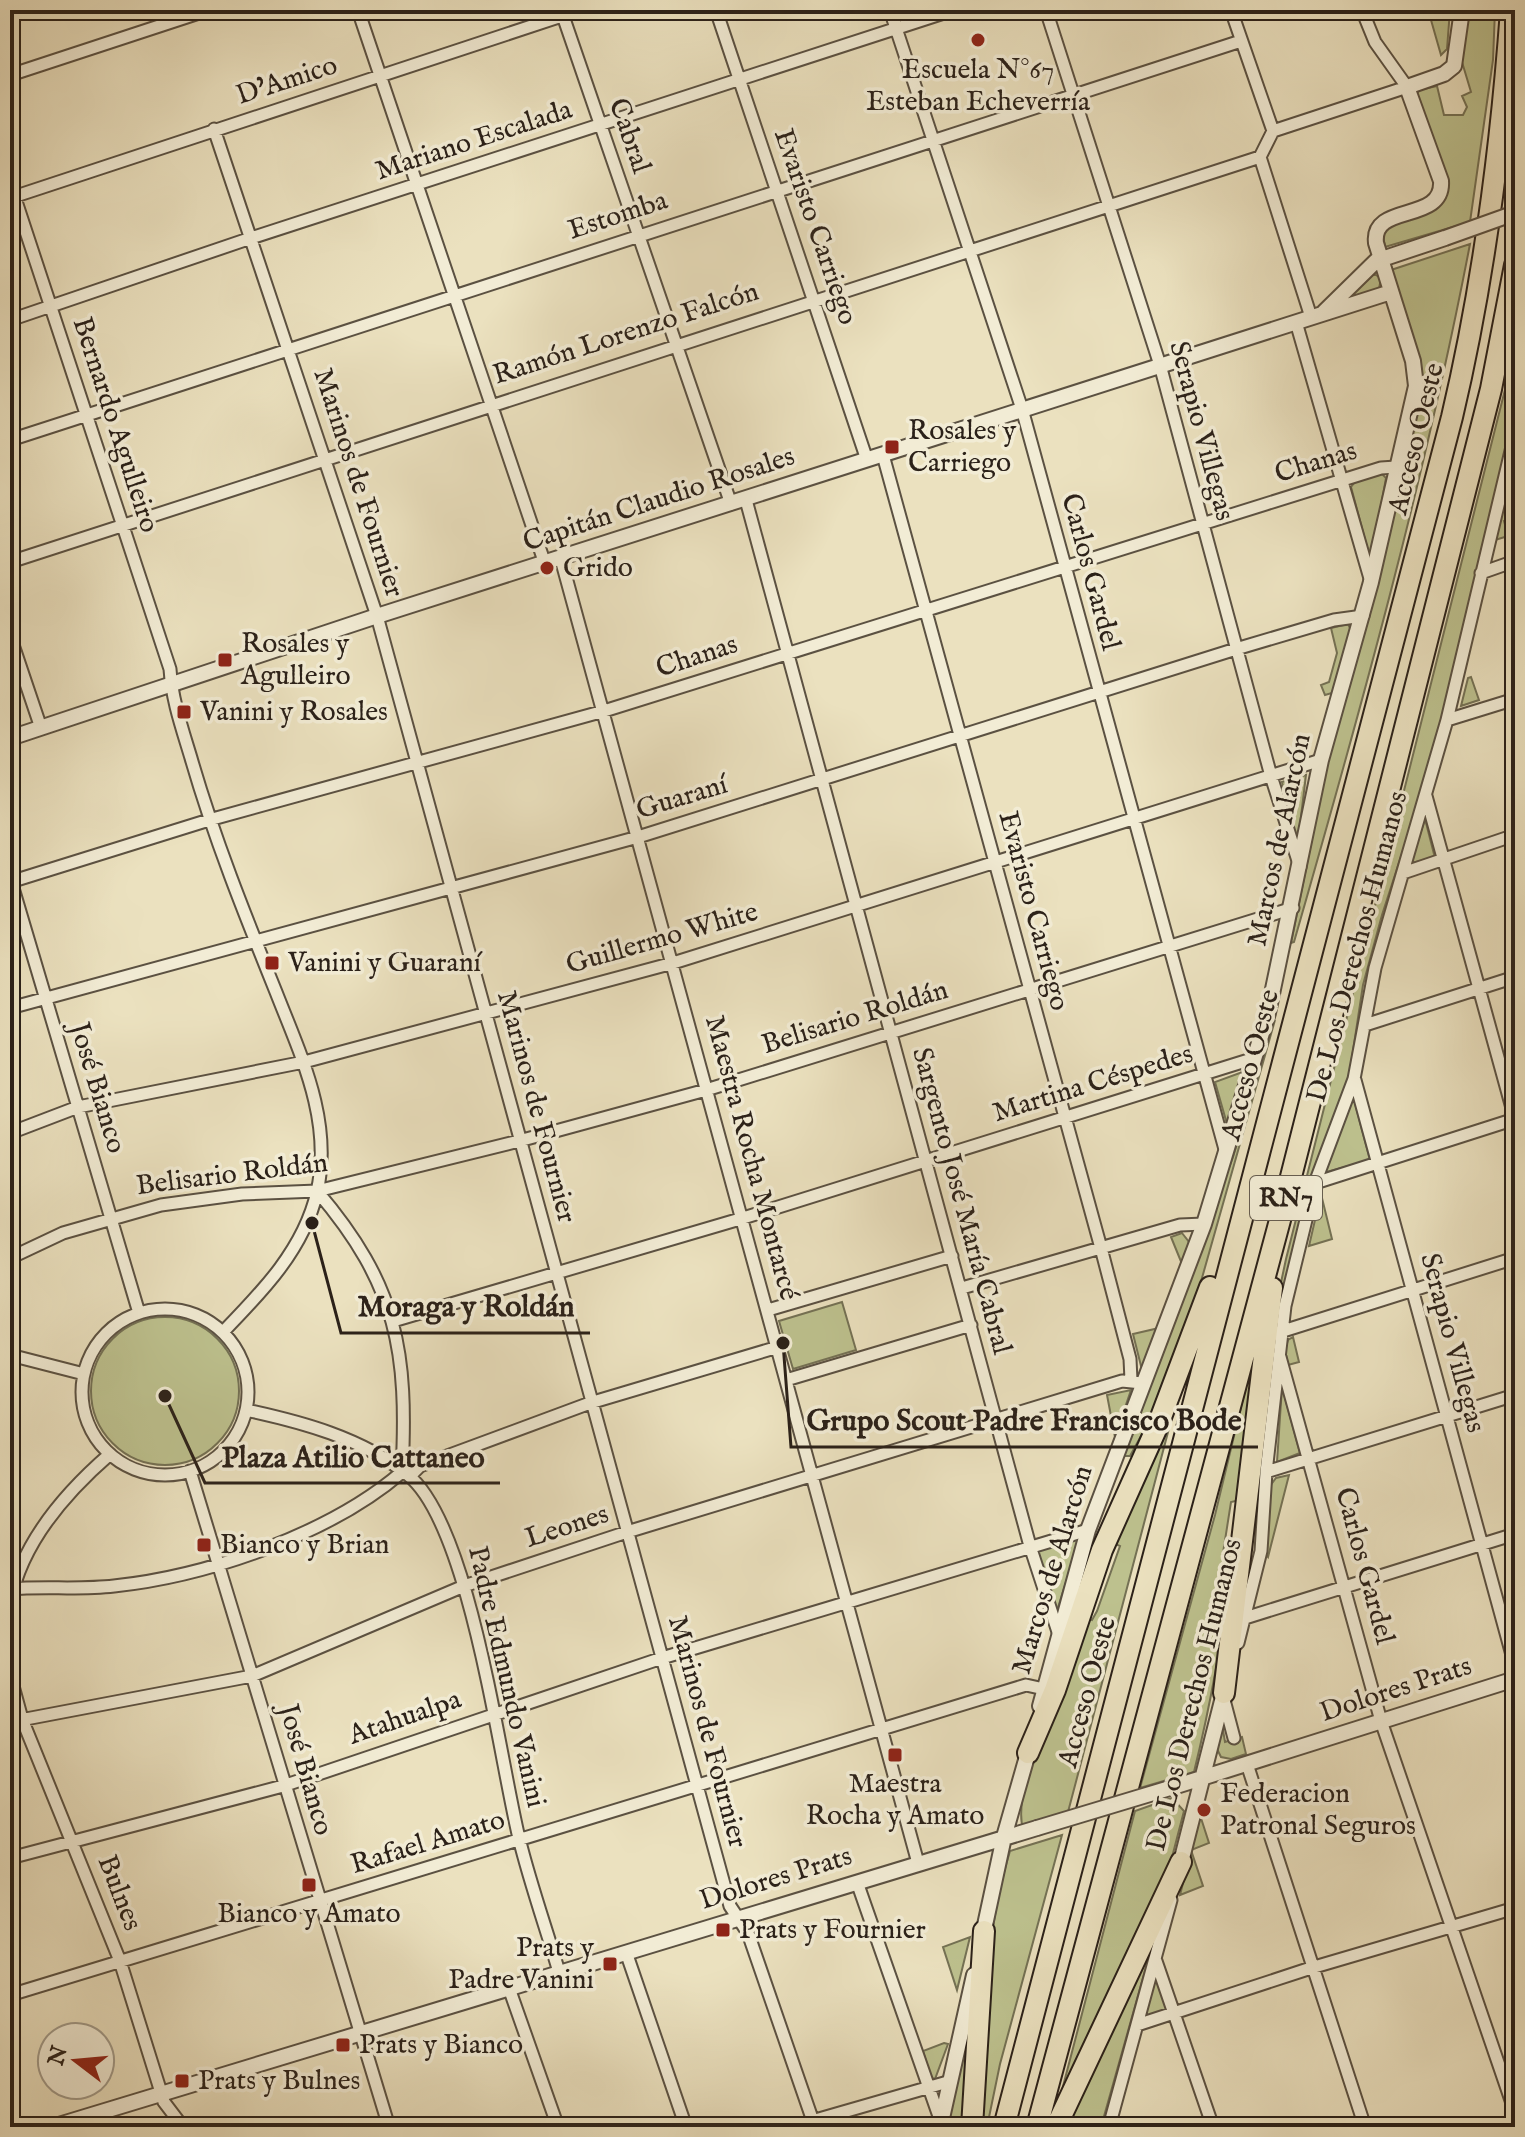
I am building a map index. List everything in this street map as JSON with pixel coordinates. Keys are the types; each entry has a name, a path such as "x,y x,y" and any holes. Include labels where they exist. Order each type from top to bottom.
{"highway":[{"name":"Acceso Oeste","path":"1004,2127 1465,364 1494,200 1511,10"},
{"name":"RN7","path":"1037,2127 1280,1220 1491,389 1515,265"},
{"path":"1028,1753 1055,1690 1102,1550 1168,1401 1241,1213"},
{"path":"1223,1696 1280,1220"},
{"path":"1056,2127 1181,1862"},
{"path":"972,2127 984,1931"}],"street":[{"path":"10,75 175,15 208,10"},
{"path":"358,10 545,564"},
{"name":"D'Amico","path":"12,198 214,129 380,77 562,13 580,10"},
{"name":"Evaristo Carriego","path":"716,10 867,460"},
{"name":"Carlos Gardel","path":"890,10 1022,409 1226,1153"},
{"name":"Mariano Escalada","path":"10,320 251,238 953,10"},
{"name":"Serapio Villegas","path":"1046,10 1160,365 1271,776 1300,867"},
{"path":"1231,10 1273,131"},
{"path":"1362,10 1375,42 1407,87"},
{"path":"1318,315 1260,157 1273,131 1444,74 1454,66 1462,10"},
{"name":"Cabral","path":"562,13 675,344 738,502"},
{"name":"Estomba","path":"10,440 1241,41"},
{"name":"Marcos de Alarcón","path":"941,2125 1004,1837 1088,1530 1137,1382 1204,1224 1255,1058 1293,908 1321,760 1371,582 1416,379 1375,239 1378,226 1430,205 1440,194 1441,181 1407,87"},
{"name":"Marinos de Fournier","path":"214,129 377,616 730,1906 748,1933 814,2124"},
{"name":"Ramón Lorenzo Falcón","path":"10,562 675,344 1260,157"},
{"name":"Bernardo Agulleiro","path":"10,183 12,198 52,307 170,669 171,684"},
{"name":"Capitán Claudio Rosales","path":"1318,315 1364,271 1381,260 1515,213"},
{"name":"Capitán Claudio Rosales","path":"10,738 377,616 1391,292"},
{"path":"1296,322 1371,582"},
{"name":"De Los Derechos Humanos","path":"1109,2127 1156,1960 1261,1551 1280,1332 1315,1183 1354,1079 1375,968 1447,720 1514,444"},
{"name":"Evaristo Carriego","path":"883,455 1137,1382"},
{"name":"Chanas","path":"10,880 209,820 604,711 1201,523 1342,480 1396,467"},
{"name":"Sargento José María Cabral","path":"738,502 787,653 1030,1546 1059,1635"},
{"name":"Maestra Rocha Montarcé","path":"561,559 918,1863"},
{"path":"1481,573 1515,561"},
{"name":"Guaraní","path":"10,1008 43,996 638,837 1236,649 1334,620 1363,616"},
{"path":"10,636 41,728"},
{"path":"171,684 209,820 304,1062 320,1129 317,1191 293,1251 223,1332"},
{"path":"1447,720 1515,699"},
{"name":"Guillermo White","path":"10,1133 78,1107 304,1062 673,963 1321,760"},
{"path":"1315,1183 1515,1119 1426,796"},
{"path":"1403,873 1515,835"},
{"name":"José Bianco","path":"10,880 139,1313"},
{"name":"Belisario Roldán","path":"10,1258 63,1233 110,1218 205,1198 317,1191 706,1090 1293,908"},
{"path":"1365,1025 1515,977"},
{"name":"Martina Céspedes","path":"393,1321 740,1219 1255,1058"},
{"name":"Serapio Villegas","path":"1354,1079 1515,1666"},
{"path":"317,1191 362,1254 380,1285 393,1321 405,1395 406,1474"},
{"path":"962,1288 1180,1225 1204,1224"},
{"path":"768,1310 952,1256"},
{"path":"1280,1332 1515,1258"},
{"path":"161,1308 183,1310 204,1318 223,1332 240,1355 248,1382 246,1410 235,1437 216,1457 190,1471 149,1474 128,1467 110,1454 95,1438 86,1418 82,1396 84,1374 103,1336 119,1322 161,1308"},
{"path":"786,1380 971,1325"},
{"path":"11,1588 115,1586 173,1577 217,1564 343,1512 406,1474 436,1460 590,1403 778,1347"},
{"name":"Carlos Gardel","path":"1278,1349 1381,1721 1515,2112"},
{"path":"10,1355 84,1374"},
{"name":"Leones","path":"16,1721 252,1676 464,1586 627,1532 996,1419 1137,1382"},
{"path":"1266,1472 1515,1395"},
{"path":"246,1410 330,1432 406,1474"},
{"path":"10,1603 11,1588 48,1519 110,1454"},
{"name":"José Bianco","path":"190,1471 283,1786 389,2127"},
{"name":"Padre Edmundo Vanini","path":"406,1474 450,1540 464,1586 519,1840 559,1972"},
{"name":"Atahualpa","path":"10,1858 72,1839 283,1786 662,1658 846,1600 1088,1530"},
{"path":"1245,1618 1515,1534"},
{"name":"Bulnes","path":"10,1675 16,1721 72,1839 120,1961 161,2094 183,2127"},
{"name":"Dolores Prats","path":"52,2127 1170,1788 1515,1679"},
{"name":"Rafael Amato","path":"10,1995 880,1728 1026,1685 1044,1689"},
{"path":"1223,1696 1234,1738"},
{"path":"1247,1764 1365,2127"},
{"path":"857,1882 941,2125"},
{"path":"1137,2025 1311,1968 1515,1908"},
{"path":"626,1952 686,2127"},
{"path":"1156,1960 1213,2127"},
{"path":"509,1988 558,2127"},
{"path":"791,2127 814,2124 951,2081"}],"green space":[{"path":"1450,10 1447,49 1441,55 1429,13"},
{"path":"1469,10 1495,10 1493,60 1470,222 1385,247 1383,235 1387,225 1439,204 1416,95 1419,90 1437,86 1444,115 1463,115 1467,107 1462,96 1471,92 1462,62"},
{"path":"1470,244 1433,420 1390,595 1319,856 1294,942 1291,943 1326,769 1368,620 1422,384 1391,270"},
{"path":"1374,274 1381,278 1379,289 1347,299"},
{"path":"1515,350 1515,415 1430,767 1382,915 1363,985 1349,1077 1311,1181 1279,1309 1262,1432 1256,1523 1247,1568 1273,1320 1286,1259"},
{"path":"1382,474 1386,478 1371,562 1351,487 1355,482"},
{"path":"1511,476 1515,488 1515,518 1504,521 1508,536 1495,540"},
{"path":"1348,624 1351,630 1332,693 1325,695 1321,685 1329,682 1337,653 1331,628"},
{"path":"1471,677 1479,700 1461,706 1468,678"},
{"path":"1306,775 1299,833 1294,836 1282,782"},
{"path":"1425,819 1435,858 1411,863"},
{"path":"1275,1020 1200,1285 1163,1396 1130,1456 1122,1456 1233,1157"},
{"path":"1248,1070 1227,1124 1215,1082"},
{"path":"1353,1096 1370,1160 1323,1173"},
{"path":"1321,1194 1332,1239 1309,1246"},
{"path":"1182,1233 1189,1242 1182,1264 1171,1237"},
{"path":"842,1302 856,1350 793,1369 779,1321"},
{"path":"165,1317 193,1323 217,1339 233,1363 239,1391 233,1419 217,1443 193,1459 165,1465 137,1459 113,1443 97,1419 91,1391 97,1363 113,1339 137,1323"},
{"path":"1159,1328 1143,1366 1141,1366 1133,1334"},
{"path":"1293,1337 1299,1362 1288,1365 1285,1350 1288,1340"},
{"path":"1255,1349 1240,1500 1231,1502 1223,1553 1229,1555 1227,1563 1232,1564 1221,1643 1194,1772 1140,1788 1215,1515"},
{"path":"1282,1387 1300,1453 1277,1462"},
{"path":"1131,1390 1115,1437 1107,1395"},
{"path":"1177,1398 1068,1812 1023,1828 1021,1810 1025,1785 1043,1724 1085,1618 1092,1620 1097,1611 1120,1546 1115,1544"},
{"path":"1289,1475 1268,1557 1264,1552 1270,1486 1276,1478"},
{"path":"1080,1537 1056,1614 1037,1548"},
{"path":"1222,1724 1225,1742 1242,1737 1246,1754 1231,1759 1221,1757 1217,1749"},
{"path":"1172,1798 1184,1811 1170,1865 1061,2094 1135,1811"},
{"path":"1200,1815 1209,1843 1191,1850"},
{"path":"1062,1835 1000,2064 987,2127 977,2127 989,1953 1010,1851"},
{"path":"1191,1850 1203,1886 1180,1895"},
{"path":"1161,1914 1101,2127 1061,2127"},
{"path":"970,1937 957,1990 943,1947"},
{"path":"1156,1972 1170,2011 1142,2021"},
{"path":"972,1995 962,2127 944,2127"},
{"path":"948,2044 935,2079 931,2078 923,2051"}],"place":[{"name":"Escuela N°67 Esteban Echeverría","path":"978,40"},
{"name":"Rosales y Carriego","path":"892,447"},
{"name":"Grido","path":"547,568"},
{"name":"Rosales y Agulleiro","path":"225,660"},
{"name":"Vanini y Rosales","path":"184,712"},
{"name":"Vanini y Guaraní","path":"272,963"},
{"name":"Moraga y Roldán","path":"312,1223"},
{"name":"Grupo Scout Padre Francisco Bode","path":"783,1343"},
{"name":"Plaza Atilio Cattaneo","path":"165,1396"},
{"name":"Bianco y Brian","path":"204,1545"},
{"name":"Maestra Rocha y Amato","path":"895,1755"},
{"name":"Federacion Patronal Seguros","path":"1204,1810"},
{"name":"Bianco y Amato","path":"309,1885"},
{"name":"Prats y Fournier","path":"723,1930"},
{"name":"Prats y Padre Vanini","path":"610,1964"},
{"name":"Prats y Bianco","path":"343,2045"},
{"name":"Prats y Bulnes","path":"182,2081"}]}
